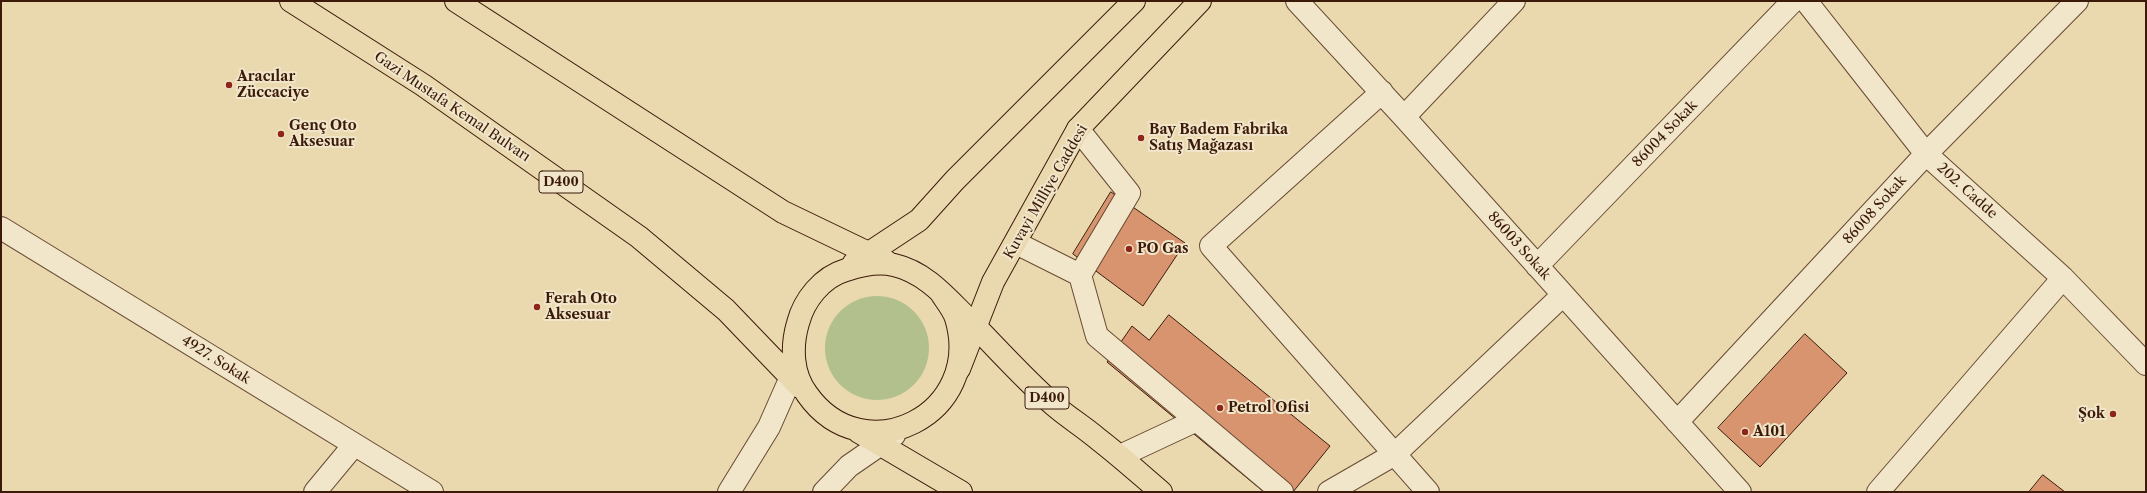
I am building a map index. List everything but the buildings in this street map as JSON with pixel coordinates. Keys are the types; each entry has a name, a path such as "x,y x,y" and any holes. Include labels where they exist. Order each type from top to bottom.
{"main road":[{"name":"Gazi Mustafa Kemal Bulvarı","path":"291,1 423,85 639,237 726,310 793,373 806,394 826,415 851,428"},
{"path":"456,1 783,212 894,265 920,275 941,293 955,316 961,343 958,370"},
{"path":"793,373 793,340 801,312 816,289 839,272 919,220 955,180 1134,1"},
{"name":"Kuvayi Milliye Caddesi","path":"851,428 878,432 904,427 929,415 947,395 994,282 1078,129 1200,1"},
{"path":"839,272 866,264 894,265"},
{"name":"D400","path":"941,293 1055,406 1120,456 1161,492"},
{"path":"851,428 961,492"}],"street":[{"name":"86003 Sokak","path":"1297,1 1382,92 1740,492"},
{"path":"1404,117 1514,1"},
{"name":"86004 Sokak","path":"1537,266 1793,1"},
{"name":"202. Cadde","path":"1806,1 1926,154 2063,278 2146,364"},
{"name":"86008 Sokak","path":"1677,422 1926,154 2077,1"},
{"path":"1382,92 1211,246 1428,492"},
{"path":"1078,129 1129,193 1080,275 1097,336 1282,492"},
{"name":"4927. Sokak","path":"1,228 432,492"},
{"path":"1016,243 1080,275"},
{"path":"1878,492 2063,278"},
{"path":"1328,492 1395,454 1563,295"},
{"path":"729,492 769,427 793,373"},
{"path":"1120,456 1197,420"},
{"path":"824,492 849,466 904,427"},
{"path":"316,492 354,445"}],"green space":[{"path":"877,296 897,300 914,311 925,328 929,348 925,368 914,385 897,396 877,400 857,396 840,385 829,368 825,348 829,328 840,311 857,300"}],"place":[{"name":"Aracılar Züccaciye","path":"229,85"},
{"name":"Genç Oto Aksesuar","path":"281,134"},
{"name":"Bay Badem Fabrika Satış Mağazası","path":"1141,138"},
{"name":"PO Gas","path":"1129,249"},
{"name":"Ferah Oto Aksesuar","path":"537,307"},
{"name":"Petrol Ofisi","path":"1220,408"},
{"name":"Şok","path":"2113,414"},
{"name":"A101","path":"1745,432"}]}
